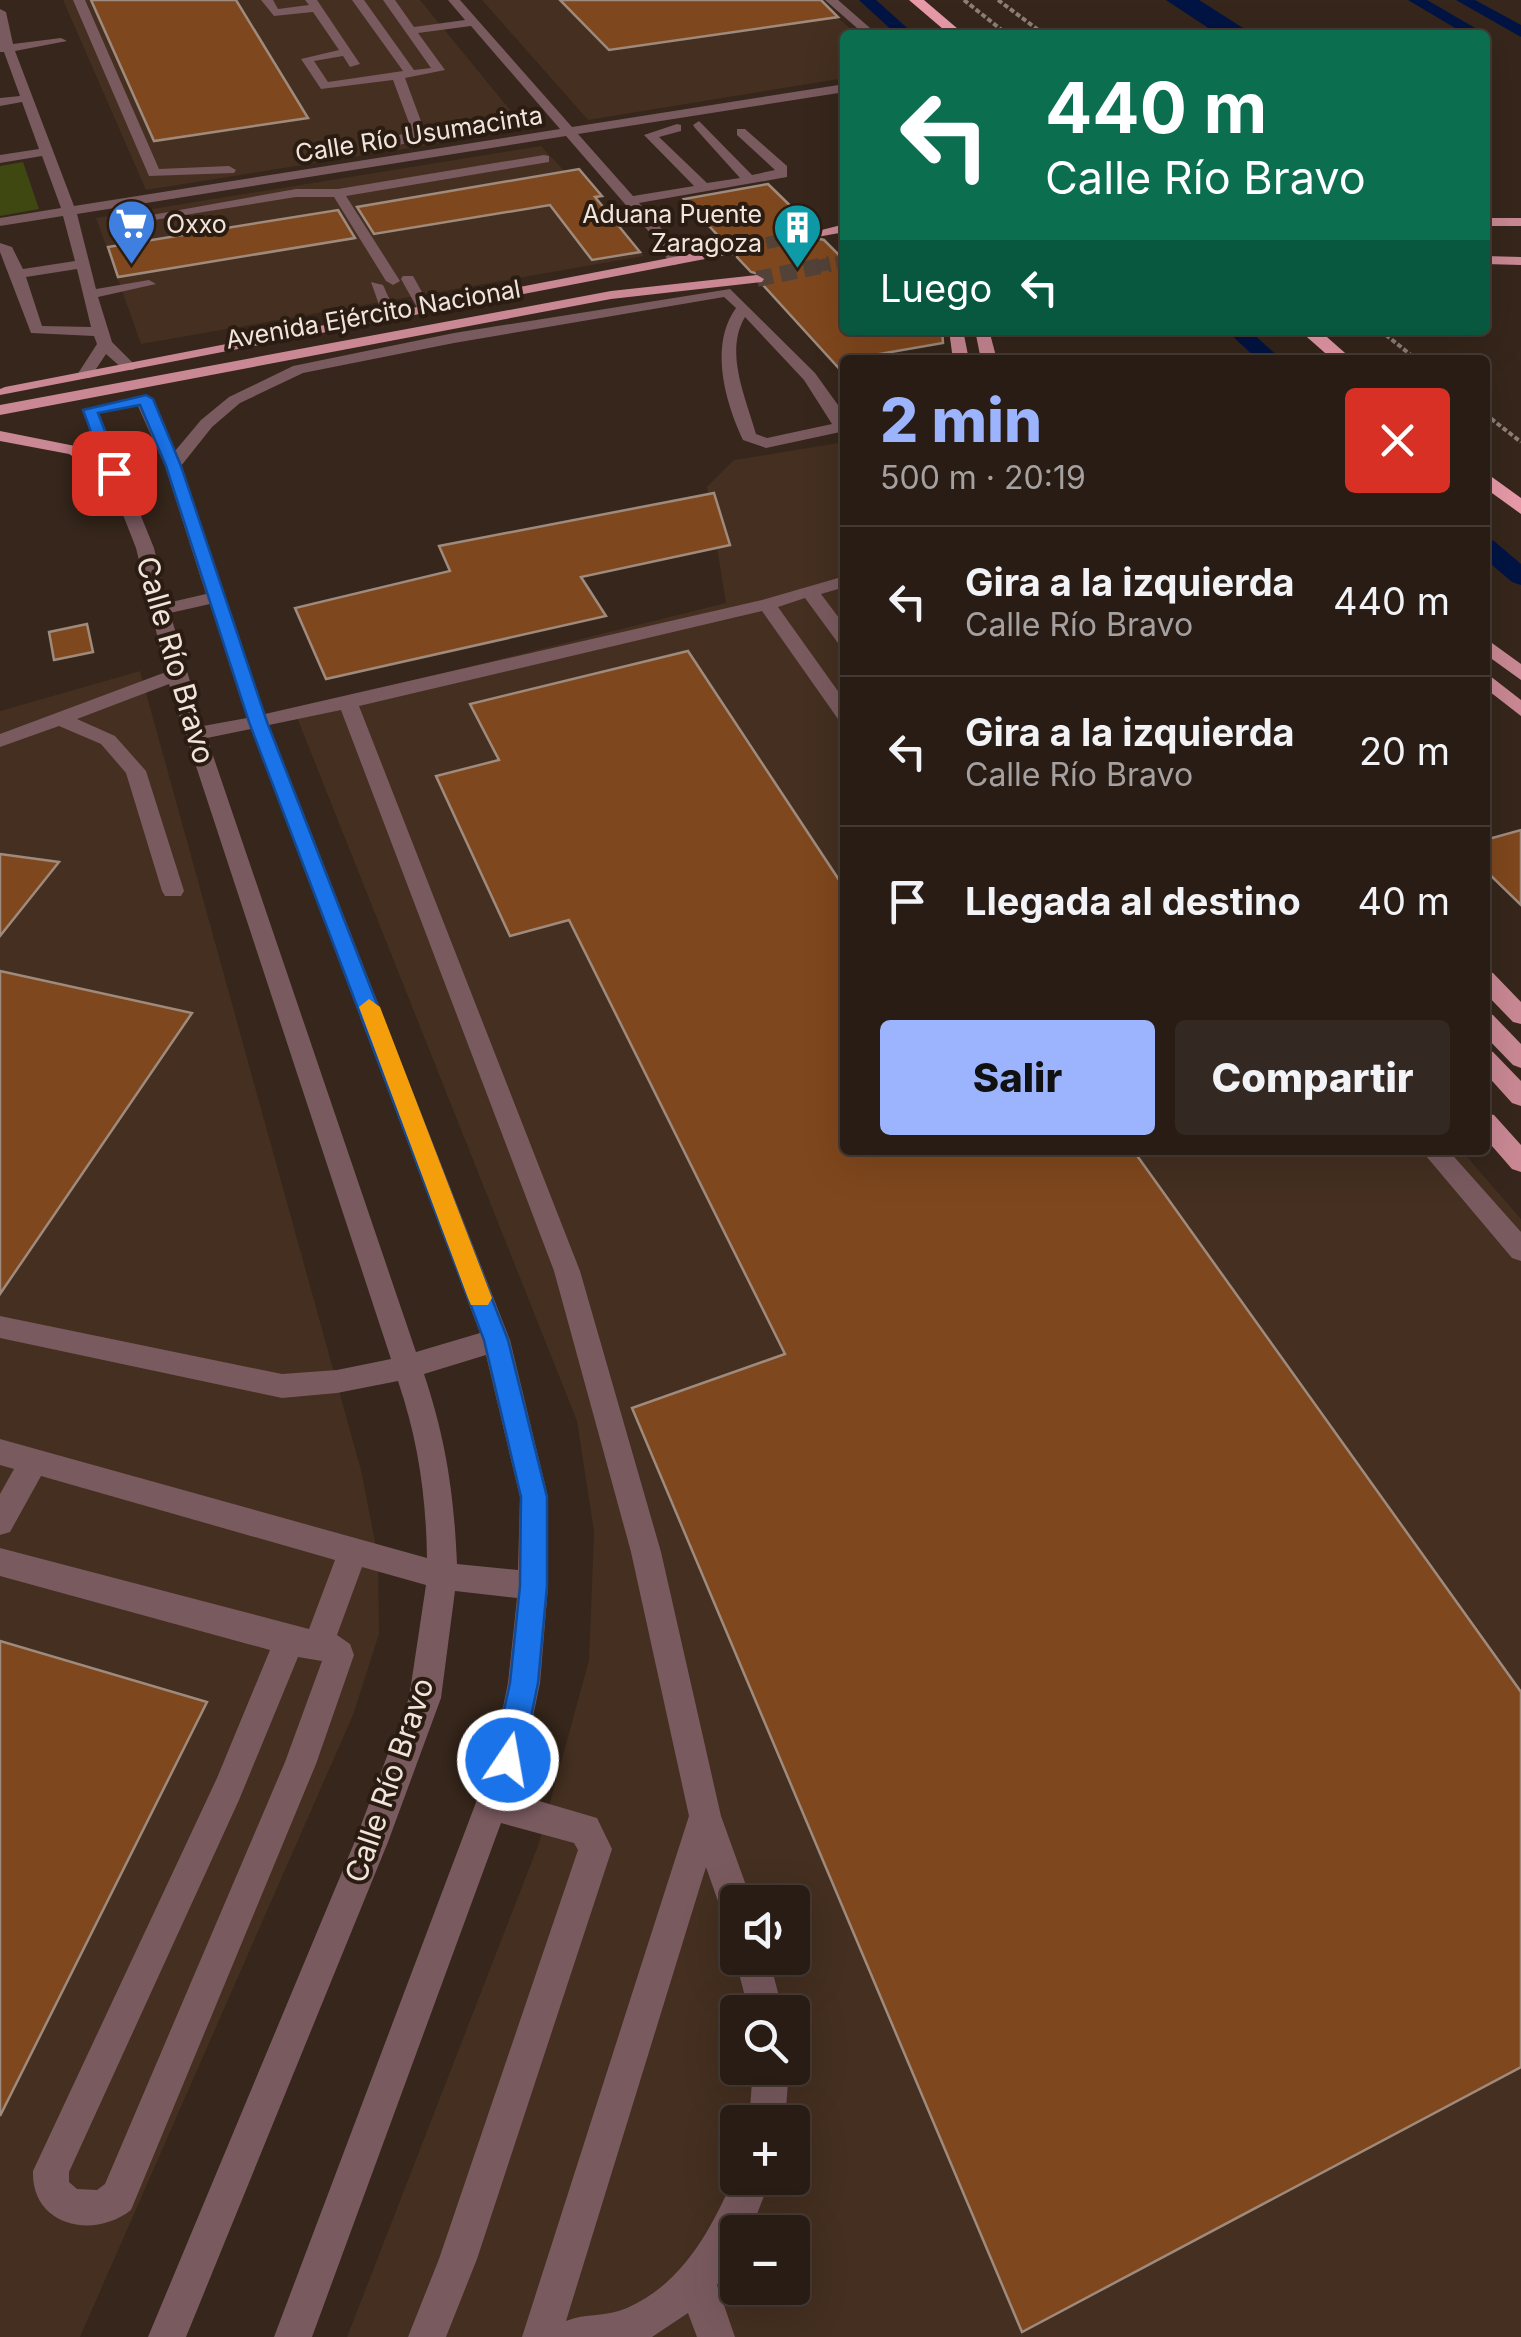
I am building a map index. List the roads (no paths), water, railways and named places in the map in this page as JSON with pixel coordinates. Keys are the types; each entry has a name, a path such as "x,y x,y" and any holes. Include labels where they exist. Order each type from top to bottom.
{"highway":[{"path":"916,0 952,30"},
{"path":"1314,335 1338,355"},
{"path":"1490,482 1521,508"}],"main road":[{"path":"1490,213 1521,213"},
{"path":"1490,222 1521,222"},
{"path":"818,233 840,229"},
{"path":"1490,248 1521,248"},
{"name":"Avenida Ejército Nacional","path":"0,397 85,375 731,250"},
{"path":"1490,260 1521,260"},
{"name":"Avenida Ejército Nacional","path":"0,410 611,295 757,279"},
{"path":"0,397 116,377 129,367"},
{"path":"0,436 74,450 114,473"},
{"path":"1490,648 1521,674"},
{"path":"1490,682 1521,710"},
{"path":"1490,984 1521,1016"},
{"path":"1490,1026 1521,1060"},
{"path":"1490,1063 1521,1097"},
{"path":"1490,1128 1521,1162"}],"street":[{"path":"79,0 158,175 241,169 409,139 419,132 405,75 358,0"},
{"path":"267,0 274,13 314,4 364,81"},
{"path":"346,52 307,59 325,86 439,69 389,0"},
{"path":"454,0 663,239 675,262"},
{"path":"831,0 866,30"},
{"path":"0,12 4,48 28,98 69,210 102,338 129,367"},
{"path":"412,28 471,19"},
{"path":"4,48 60,41"},
{"name":"Calle Río Usumacinta","path":"0,222 840,93"},
{"path":"0,102 28,98"},
{"path":"630,201 778,176 783,170 738,126 700,125 650,134 704,188"},
{"path":"700,125 749,180"},
{"path":"0,158 46,152"},
{"path":"142,218 544,159"},
{"path":"338,192 425,310"},
{"path":"0,247 7,250 18,274 36,330 102,338"},
{"path":"18,274 83,264"},
{"path":"90,294 149,284"},
{"path":"376,285 390,316"},
{"path":"174,466 189,440 228,405 280,375 314,365 724,293 730,293 762,321 816,388 840,427 766,443 749,438 727,346 730,326 744,308"},
{"path":"85,375 102,338"},
{"name":"Calle Río Bravo","path":"167,2337 371,1842 425,1698 442,1576 440,1497 430,1434 410,1367 176,675 145,548 90,410 142,398 174,466 258,722 496,1340 534,1497 534,1586 524,1683 508,1760 293,2337"},
{"path":"196,734 348,704 768,604 840,582"},
{"path":"810,591 837,616"},
{"path":"160,610 215,597"},
{"path":"768,604 840,708"},
{"path":"0,741 176,675"},
{"path":"348,704 567,1270 646,1552 705,1816 729,1885"},
{"path":"57,718 108,740 136,772 173,892"},
{"path":"1437,1155 1521,1250"},
{"path":"0,1327 282,1386 328,1385 410,1367 496,1340"},
{"path":"0,1452 442,1576 534,1586"},
{"path":"0,1522 34,1460"},
{"path":"0,1562 303,1643 337,1651 338,1664 300,1764 118,2197 106,2208 90,2212 56,2198 50,2188 50,2171 228,1789 303,1643 354,1550"},
{"path":"427,2337 458,2259 594,1850 585,1830 492,1804"},
{"path":"541,2337 705,1816"},
{"path":"573,2337 612,2332 641,2321 696,2280 729,2240 746,2195"},
{"path":"696,2280 716,2337"}],"water":[{"path":"1166,0 1199,0 1246,30 1211,30"}],"waterway":[{"path":"867,0 901,30"},
{"path":"1416,0 1470,30"},
{"path":"1464,0 1521,32"},
{"path":"1242,335 1265,355"},
{"path":"1490,550 1521,577"}],"tunnel":[{"path":"731,250 817,233"},
{"path":"818,266 840,262"},
{"path":"757,279 830,264"}],"place":[{"name":"Oxxo","path":"131,266"},
{"name":"Aduana Puente Zaragoza","path":"797,270"}]}
